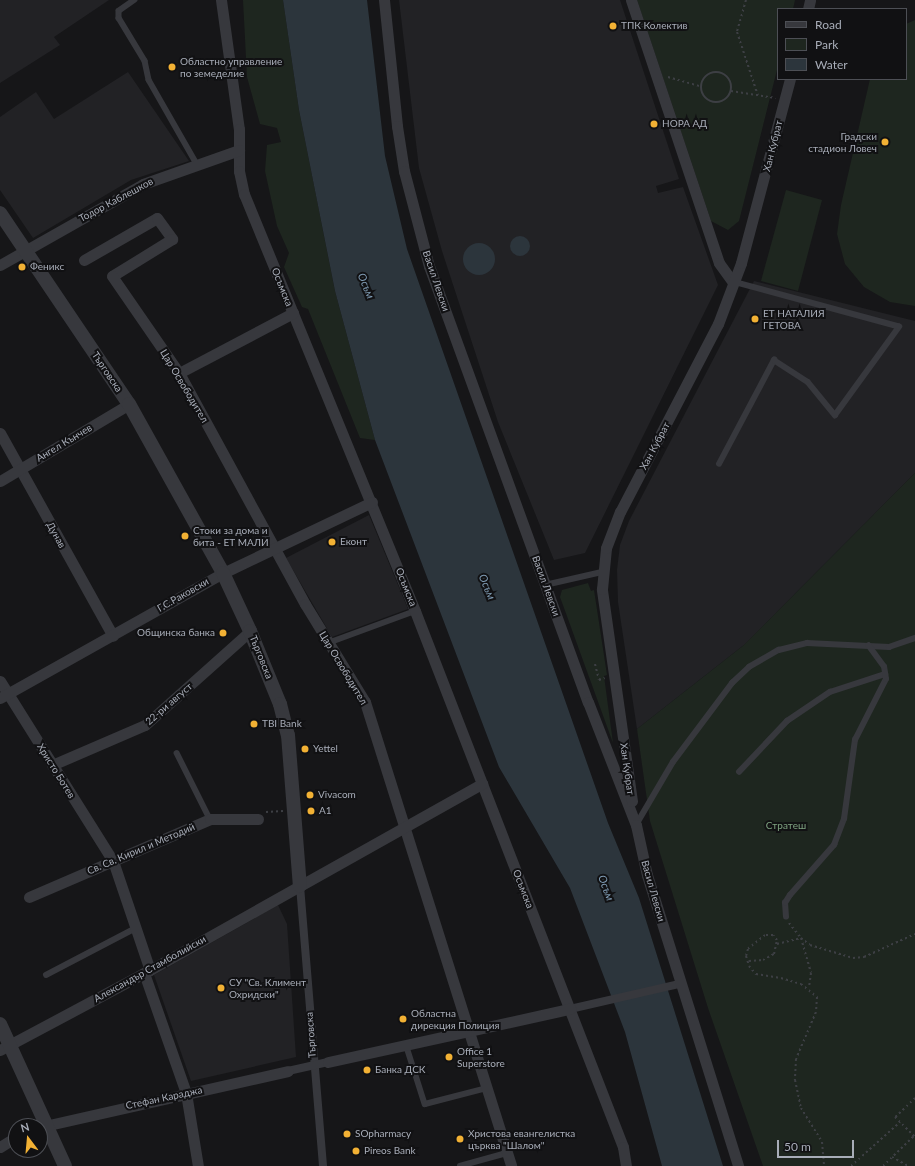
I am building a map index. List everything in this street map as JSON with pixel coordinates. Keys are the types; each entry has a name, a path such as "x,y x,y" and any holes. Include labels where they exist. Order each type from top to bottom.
{"street":[{"name":"Осъмска","path":"221,0 239,129 239,172 244,194 372,502 482,784 572,1008 623,1147 626,1166"},
{"name":"Васил Левски","path":"384,0 397,126 415,215 429,266 545,585 636,825 647,875 738,1166"},
{"path":"631,0 719,263 734,282"},
{"name":"Хан Кубрат","path":"636,825 609,639 602,572 606,548 620,512 718,324 734,282 767,173 790,80"},
{"name":"Тодор Каблешков","path":"0,265 143,184 239,150"},
{"name":"Търговска","path":"0,213 129,404 223,573 250,631 280,704 288,735 313,1065 324,1166"},
{"name":"Цар Освободител","path":"84,260 157,218 172,238 112,276 179,373 305,604 365,702 470,1031 511,1166"},
{"path":"179,373 293,313"},
{"name":"Ангел Кънчев","path":"0,481 129,404"},
{"name":"Дунав","path":"0,433 113,636"},
{"name":"Г.С.Раковски","path":"4,696 223,573 372,502"},
{"name":"22-ри август","path":"52,765 145,725 250,631"},
{"name":"Христо Ботев","path":"0,681 4,696 52,765 113,861 136,928 147,972"},
{"name":"Александър Стамболийски","path":"5,1048 147,972 482,784"},
{"name":"Св. Св. Кирил и Методий","path":"29,897 210,820 258,819"},
{"path":"147,972 186,1093 198,1166"},
{"path":"288,1071 675,985"},
{"path":"0,1024 5,1048 40,1118"},
{"name":"Стефан Караджа","path":"48,1124 288,1071"},
{"path":"48,1134 65,1166"}],"lane":[{"path":"135,0 119,11 119,18 144,61 148,80 197,164"},
{"path":"719,464 774,360 808,382 835,415 899,327 734,282"},
{"path":"545,585 602,572"},
{"path":"328,643 415,611"},
{"path":"636,825 673,762 732,683 749,667 779,650 807,643 889,647 915,638"},
{"path":"786,917 785,902 834,845 844,819 855,740 886,679 884,667 869,646"},
{"path":"739,772 787,721 843,686 885,674"},
{"path":"177,753 210,820"},
{"path":"46,975 136,928"},
{"path":"406,1044 426,1104 487,1088"},
{"path":"460,1166 507,1153"}],"path":[{"path":"746,0 737,32 758,96"},
{"path":"718,72 730,81 731,91 725,99 711,102 703,95 700,86 708,73 718,72"},
{"path":"656,74 700,86"},
{"path":"731,91 785,100"},
{"path":"595,664 599,680 606,678"},
{"path":"258,819 267,811 294,810"},
{"path":"786,917 801,938 810,945 853,958 864,957 915,934"},
{"path":"749,961 770,957 775,952 777,944 773,935 765,935 748,949 746,956 749,961 749,966 756,974 782,978 809,988 818,1002 813,1021 800,1046 795,1080 801,1108 822,1142 824,1166"},
{"path":"777,944 801,938"},
{"path":"801,938 811,973 809,988"},
{"path":"883,1166 914,1137 895,1117 915,1098"},
{"path":"851,1166 900,1122"},
{"path":"892,1157 908,1166"},
{"path":"857,1162 860,1166"}],"shaded area":[{"path":"0,0 109,0 54,37 60,45 0,83"},
{"path":"399,0 620,0 679,179 656,186 658,193 683,187 718,285 585,553 554,560 498,422 442,251 419,168"},
{"path":"128,72 189,161 131,180 33,238 0,190 0,117 36,92 54,119"},
{"path":"754,281 915,321 915,473 744,645 637,729 618,602 617,570 620,545 629,521"},
{"path":"369,515 408,609 332,637 286,558"},
{"path":"278,905 287,924 296,1057 191,1081 154,975"}],"green space":[{"path":"243,0 283,0 299,110 335,291 375,440 360,438 308,309 302,307 284,267 289,253 277,226 265,171 267,145 281,142 277,128 260,124 247,77"},
{"path":"637,0 795,0 793,8 777,8 777,70 739,221 728,230 711,221"},
{"name":"Градски стадион Ловеч","path":"915,20 915,306 890,302 864,287 845,264 837,234 841,205 870,80 907,80 907,24"},
{"path":"786,190 822,200 798,291 761,281"},
{"name":"Стратеш","path":"915,473 915,1166 763,1166 708,1008 650,821 637,729 744,645"},
{"path":"588,583 591,591 594,590 607,675 604,676 613,743 560,597 562,590"}],"water":[{"name":"Осъм","path":"283,0 367,0 385,156 407,249 608,823 639,898 723,1166 662,1166 625,1032 570,888 499,767 375,440 335,291 299,110"},
{"path":"520,236 527,239 530,246 527,253 520,256 513,253 510,246 513,239"},
{"path":"476,243 482,243 491,247 495,259 491,271 482,275 476,275 467,271 463,262 463,256 467,247"}],"place":[{"name":"ТПК Колектив","path":"613,26"},
{"name":"Областно управление по земеделие","path":"172,67"},
{"name":"НОРА АД","path":"654,124"},
{"name":"Градски стадион Ловеч","path":"885,142"},
{"name":"Феникс","path":"22,267"},
{"name":"ЕТ НАТАЛИЯ ГЕТОВА","path":"755,319"},
{"name":"Стоки за дома и бита - ЕТ МАЛИ","path":"185,536"},
{"name":"Еконт","path":"332,542"},
{"name":"Общинска банка","path":"223,633"},
{"name":"TBI Bank","path":"254,724"},
{"name":"Yettel","path":"305,749"},
{"name":"Vivacom","path":"310,795"},
{"name":"A1","path":"311,811"},
{"name":"СУ \"Св. Климент Охридски\"","path":"221,988"},
{"name":"Областна дирекция Полиция","path":"403,1019"},
{"name":"Office 1 Superstore","path":"449,1057"},
{"name":"Банка ДСК","path":"367,1070"},
{"name":"SOpharmacy","path":"347,1134"},
{"name":"Христова евангелистка църква \"Шалом\"","path":"460,1139"},
{"name":"Pireos Bank","path":"356,1151"}]}
